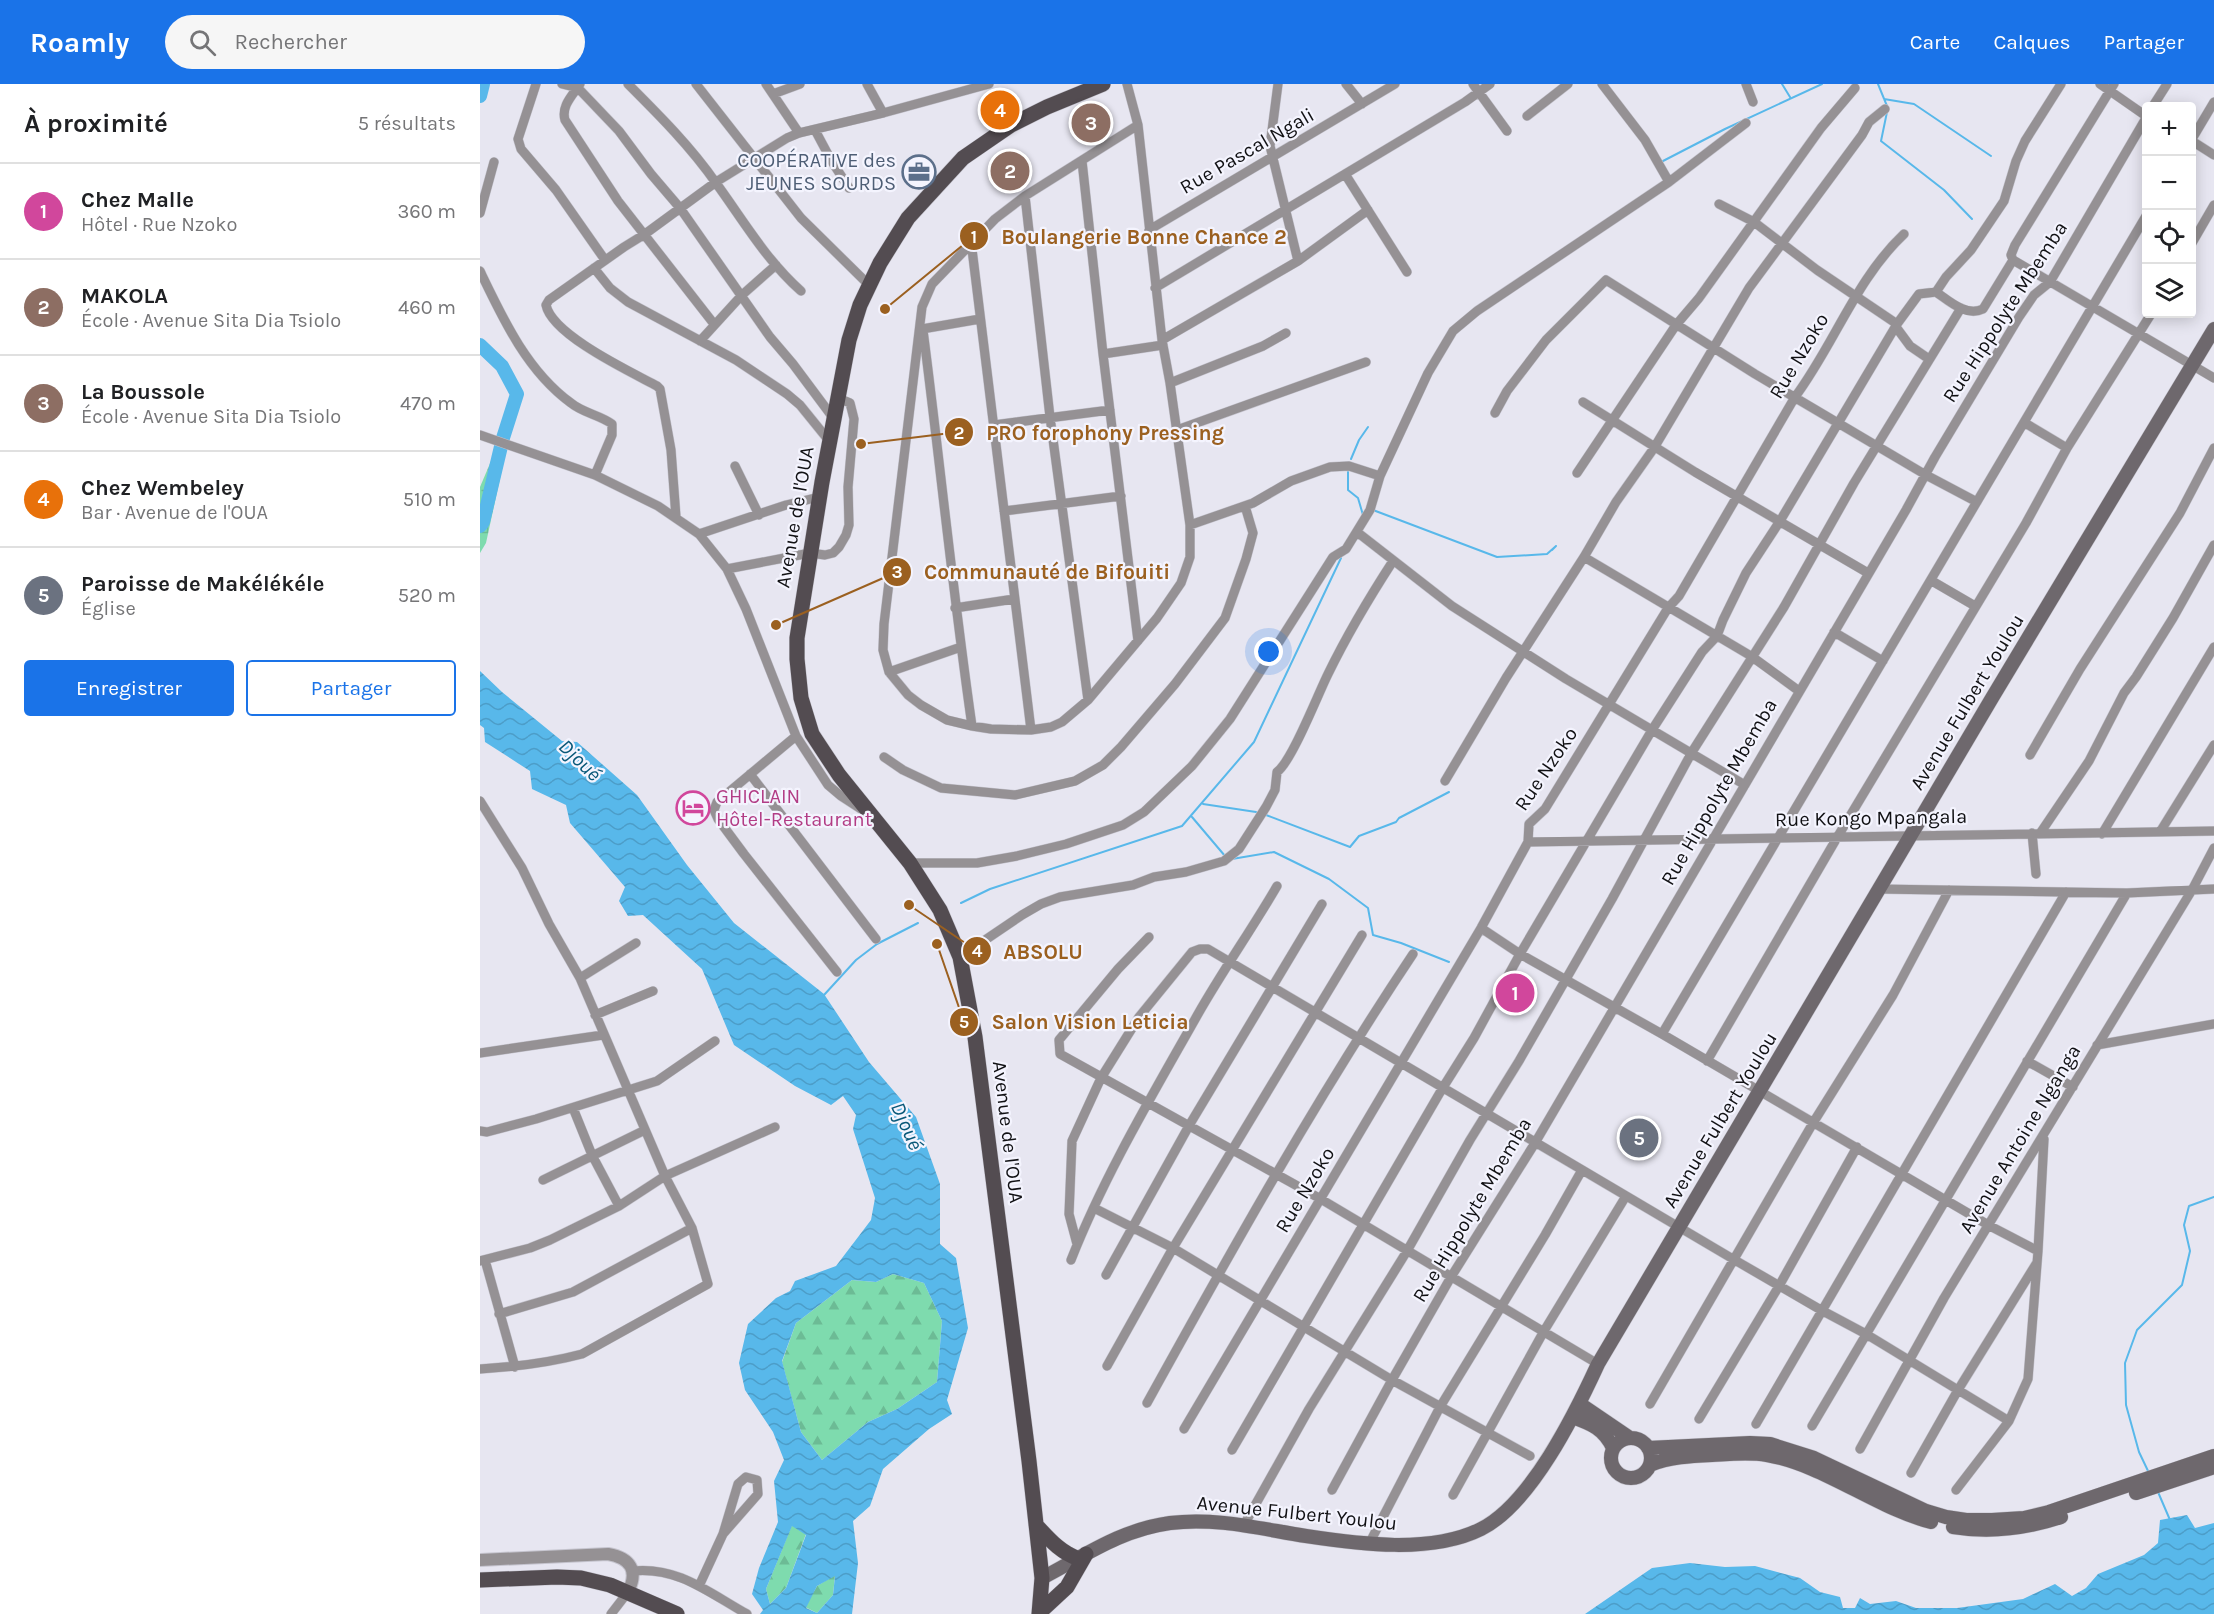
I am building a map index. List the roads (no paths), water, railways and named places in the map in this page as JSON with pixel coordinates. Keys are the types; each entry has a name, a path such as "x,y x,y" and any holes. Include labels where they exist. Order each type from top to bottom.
{"main road":[{"name":"Avenue de l'OUA","path":"1047,107 1076,84"},
{"name":"Avenue de l'OUA","path":"1040,1613 1042,1578 1036,1526 975,1037 960,957 940,910 910,862 868,813 818,743 805,716 801,698 797,638 819,497 849,340 869,285 908,218 963,158 996,134 1047,107 1103,84"},
{"name":"Avenue Fulbert Youlou","path":"1042,1578 1083,1557 1113,1538 1144,1528 1190,1521 1244,1525 1369,1544 1436,1541 1456,1538 1482,1528 1501,1516 1520,1498 1580,1404 1598,1364 1759,1091 2214,329"},
{"path":"1580,1404 1630,1438 1641,1440 1648,1448 1650,1465 1646,1471 1635,1478 1622,1476 1611,1461 1613,1448 1617,1443 1630,1438"},
{"path":"1572,1417 1599,1428 1607,1436 1613,1448"},
{"path":"1648,1448 1770,1444 1814,1458 1926,1511 1966,1520 2024,1518 2214,1467"},
{"path":"1650,1465 1667,1458 1689,1456 1742,1453 1767,1455 1809,1468 1923,1520 1968,1530 2021,1529 2214,1456"},
{"path":"1036,1526 1070,1556 1083,1557 1066,1587 1040,1613"},
{"path":"480,1572 578,1571 604,1576 630,1583 665,1603 675,1613"},
{"path":"480,1580 558,1577 581,1578 610,1585 630,1583"}],"street":[{"path":"536,84 518,139 521,149 556,190 605,260"},
{"path":"562,84 579,86 619,131 680,208 770,337 834,419"},
{"path":"628,84 662,118 716,182 737,215 776,265 801,291"},
{"path":"696,84 801,218 869,285"},
{"path":"766,84 799,133"},
{"path":"773,94 800,84"},
{"path":"867,84 883,113"},
{"path":"676,517 671,450 660,389 616,366 569,332 547,311 546,305 549,300 771,146 799,133 883,113 970,86 989,84"},
{"path":"1127,84 1138,124 1162,343 1170,383 1190,525 1190,557 1181,584 1138,641 1088,700 1062,722 1051,727 1031,730 991,729 947,720 908,695 889,672 883,650 884,624 922,307 932,284 971,241 995,219 1025,196 1138,124"},
{"path":"1278,84 1270,136 1298,261"},
{"path":"1346,84 1362,104"},
{"name":"Rue Pascal Ngali","path":"1149,230 1395,84"},
{"path":"1155,288 1465,102 1476,88 1490,84"},
{"path":"1527,116 1568,84"},
{"path":"1602,84 1645,140 1669,182"},
{"path":"1746,84 1753,102"},
{"path":"1936,292 1946,277 1971,250 2004,201 2012,172 2025,141 2061,84"},
{"path":"2100,84 2112,87 2142,113"},
{"path":"2156,102 2167,84"},
{"path":"579,86 563,112 565,120 618,201 714,324"},
{"path":"2112,87 2011,255 2013,260 2214,378"},
{"path":"1476,88 1508,131"},
{"path":"1576,473 1676,325 1821,128 1855,88"},
{"path":"2196,133 2214,102"},
{"path":"1445,781 1506,678 1584,557 1616,502 1654,448 1749,288 1780,243 1820,194 1862,135 1865,127 1885,110"},
{"path":"910,862 977,862 1017,856 1066,844 1123,825 1144,812 1192,766 1225,726 1333,557 1346,549 1357,532 1370,510 1380,476 1428,373 1452,331 1477,311 1669,182 1746,123"},
{"name":"Rue Hippolyte Mbemba","path":"1332,1490 1451,1277 1535,1143 2019,317 2034,296 2050,282 2142,124"},
{"path":"816,130 849,188"},
{"path":"2196,143 2214,155"},
{"path":"1082,161 1138,641"},
{"path":"480,213 494,162"},
{"path":"1345,174 1407,272"},
{"path":"1025,196 1050,417 1088,700"},
{"path":"1719,204 1754,222 1896,326 1910,346 1929,358"},
{"path":"2196,236 2214,205"},
{"path":"1103,354 1162,343 1298,261 1368,210"},
{"path":"1662,1034 2142,223"},
{"name":"Rue Nzoko","path":"1184,1430 1319,1198 1481,928 1528,842 1529,824 1545,809 1668,608 1678,596 1796,397 1814,372 1828,342 1885,251 1904,234"},
{"path":"971,241 1031,730"},
{"path":"1232,1450 1652,730 1702,652 1717,636 1746,573 1780,521 1896,326 1919,294 1936,292 1961,308 1975,312 1983,309 2013,260"},
{"path":"700,341 742,295 776,265"},
{"path":"594,268 610,288 628,302 735,360 787,394 800,405 830,442"},
{"path":"480,271 500,312 538,374 573,405 612,424 612,435 595,475"},
{"path":"1495,413 1507,391 1546,340 1606,280 1838,423 1977,502"},
{"path":"922,307 922,328 950,544 955,608 972,726"},
{"path":"1244,1525 1310,1409 1407,1251 1566,980 1692,752 1784,607 1877,445 1961,308"},
{"path":"1707,1061 1838,836 2026,523 2067,448 2148,318"},
{"path":"922,328 980,320"},
{"path":"1170,383 1263,346 1286,333"},
{"path":"1177,430 1366,362"},
{"path":"727,569 810,553 825,555 833,553 839,547 849,525 848,488 854,419 850,403 838,398"},
{"path":"1583,402 1654,448 1737,495 1818,546 1868,573"},
{"path":"994,425 1110,410"},
{"path":"2025,423 2067,448"},
{"path":"480,435 595,475 658,506 699,534 727,569 746,609 796,736 828,784 841,796 868,813"},
{"path":"2030,755 2080,669 2180,513 2214,448"},
{"path":"735,466 759,515"},
{"path":"1190,525 1253,503 1291,481 1330,466 1349,466 1380,476"},
{"path":"1004,511 1121,496"},
{"path":"699,534 819,497"},
{"path":"884,757 903,770 941,788 1015,795 1075,781 1103,765 1175,684 1225,618 1253,533 1245,506"},
{"path":"1357,532 1444,601 1745,785"},
{"path":"2036,874 2037,833 2089,761 2124,693 2173,618 2214,545"},
{"path":"1584,557 1751,656 1799,690"},
{"path":"960,957 1041,904 1060,897 1133,885 1154,877 1215,864 1224,861 1239,849 1275,790 1277,772 1281,769 1297,740 1349,634 1393,561"},
{"path":"1932,581 1975,606"},
{"path":"955,608 1014,599"},
{"path":"1834,632 1883,661"},
{"path":"889,672 961,646"},
{"path":"2102,834 2214,647"},
{"path":"796,736 717,802 714,808 715,813 837,972"},
{"path":"2160,832 2214,745"},
{"path":"750,774 876,939"},
{"path":"480,801 522,868 549,924 580,978 665,1176 692,1228 708,1284 582,1354 515,1367 480,1369"},
{"name":"Rue Kongo Mpangala","path":"1528,842 2214,831"},
{"name":"Avenue Antoine Nganga","path":"1860,1449 1908,1360 2192,890 2214,848"},
{"path":"1071,1260 1118,1156 1199,1012 1277,886"},
{"path":"1879,889 2127,893 2214,890"},
{"path":"1650,1404 1733,1259 1893,994 1949,890"},
{"path":"1756,1424 2066,891"},
{"path":"1812,1426 2127,893"},
{"path":"1106,1275 1190,1125 1322,904"},
{"path":"1481,928 1520,954 1857,1147 2038,1256"},
{"path":"1107,1366 1173,1248 1362,935"},
{"path":"1149,937 1105,984 1059,1040 1060,1054 1319,1198 1598,1364"},
{"path":"580,978 636,943"},
{"path":"1077,1244 1068,1214 1072,1141 1101,1078 1138,1017 1192,952 1200,949 1208,950 1779,1286 1866,1334 2009,1421"},
{"path":"1147,1403 1275,1174 1357,1038 1413,954"},
{"path":"595,1015 653,991"},
{"path":"2097,1045 2214,1024"},
{"path":"480,1053 603,1035"},
{"path":"480,1131 487,1132 573,1108 657,1081 715,1041"},
{"path":"2027,1061 2073,1087"},
{"path":"573,1108 592,1155 620,1206"},
{"path":"515,1367 482,1261 530,1248 620,1206 665,1176 775,1127"},
{"path":"543,1180 645,1130"},
{"path":"1956,1490 2009,1421 2028,1379 2038,1256 2044,1136"},
{"path":"1699,1419 1779,1286 1857,1147"},
{"path":"1369,1544 1440,1407 1582,1170"},
{"path":"1453,1495 1544,1331 1626,1196"},
{"path":"1094,1208 1173,1248 1392,1380 1530,1456"},
{"path":"499,1314 573,1292 692,1228"},
{"path":"1911,1473 2038,1256"},
{"path":"699,1586 723,1534 738,1484 746,1477 757,1480 758,1494 723,1534"},
{"path":"480,1560 608,1554 620,1556 627,1561 630,1583"},
{"path":"611,1614 630,1583 657,1570 699,1586 745,1613"}],"water":[{"name":"Djoué","path":"480,671 562,741 577,742 637,795 687,865 734,923 824,994 869,1062 916,1117 940,1184 940,1244 956,1258 968,1328 947,1400 952,1414 929,1429 883,1469 870,1506 853,1521 858,1563 852,1614 760,1614 763,1610 752,1594 759,1568 778,1522 774,1481 784,1460 773,1432 745,1390 739,1363 748,1324 776,1298 790,1291 795,1281 836,1266 871,1220 875,1198 853,1129 856,1115 843,1096 831,1105 795,1086 734,1045 702,969 643,915 628,916 619,901 625,887 570,823 566,805 532,789 530,771 485,742 484,728 480,725","holes":["893,1274 924,1283 942,1321 937,1382 897,1409 868,1422 822,1460 801,1432 782,1361 796,1323 852,1280 876,1282","792,1526 806,1535 786,1588 770,1604 766,1589","835,1576 833,1595 817,1613 806,1608 817,1586"]},
{"path":"2187,1515 2195,1528 2214,1523 2214,1614 1585,1614 1652,1568 1690,1563 1725,1567 1755,1566 1800,1578 1820,1592 1840,1597 1843,1608 1855,1608 1860,1598 1870,1604 1896,1601 1916,1608 1957,1608 2023,1599 2055,1584 2072,1596 2086,1588 2098,1574 2144,1555 2158,1543 2160,1520"}],"waterway":[{"path":"480,96 483,84"},
{"path":"1782,84 1790,97"},
{"path":"1663,161 1822,84"},
{"path":"1878,84 1887,106"},
{"path":"1884,99 1914,104 1991,156"},
{"path":"1887,112 1881,141 1944,190 1972,219"},
{"path":"480,345 502,366 517,394 503,438 483,522 480,526"},
{"path":"1351,459 1359,440 1368,427"},
{"path":"1348,472 1348,490 1358,498 1363,515"},
{"path":"1373,510 1497,557 1547,554 1556,546 1552,550"},
{"path":"961,903 990,889 1182,826 1254,742 1341,558"},
{"path":"1266,815 1350,847 1359,836 1396,822 1399,818 1449,792"},
{"path":"1203,804 1256,812"},
{"path":"1192,817 1225,856"},
{"path":"1232,859 1274,852 1329,879 1368,908 1373,935 1401,943 1449,962"},
{"path":"824,995 856,960 877,944 918,923"},
{"path":"2149,1473 2139,1452 2126,1405 2125,1363 2137,1330 2182,1285 2190,1251 2184,1225 2189,1206 2214,1197"},
{"path":"2158,1492 2170,1520"}],"place":[{"name":"Chez Wembeley","path":"1000,110"},
{"name":"La Boussole","path":"1091,123"},
{"name":"MAKOLA","path":"1010,171"},
{"name":"COOPÉRATIVE des JEUNES SOURDS","path":"919,172"},
{"name":"Boulangerie Bonne Chance 2","path":"885,309"},
{"name":"PRO forophony Pressing","path":"861,444"},
{"name":"Communauté de Bifouiti","path":"776,625"},
{"name":"GHICLAIN Hôtel-Restaurant","path":"693,808"},
{"name":"ABSOLU","path":"909,905"},
{"name":"Salon Vision Leticia","path":"937,944"},
{"name":"Chez Malle","path":"1515,993"},
{"name":"Paroisse de Makélékéle","path":"1639,1138"}]}
